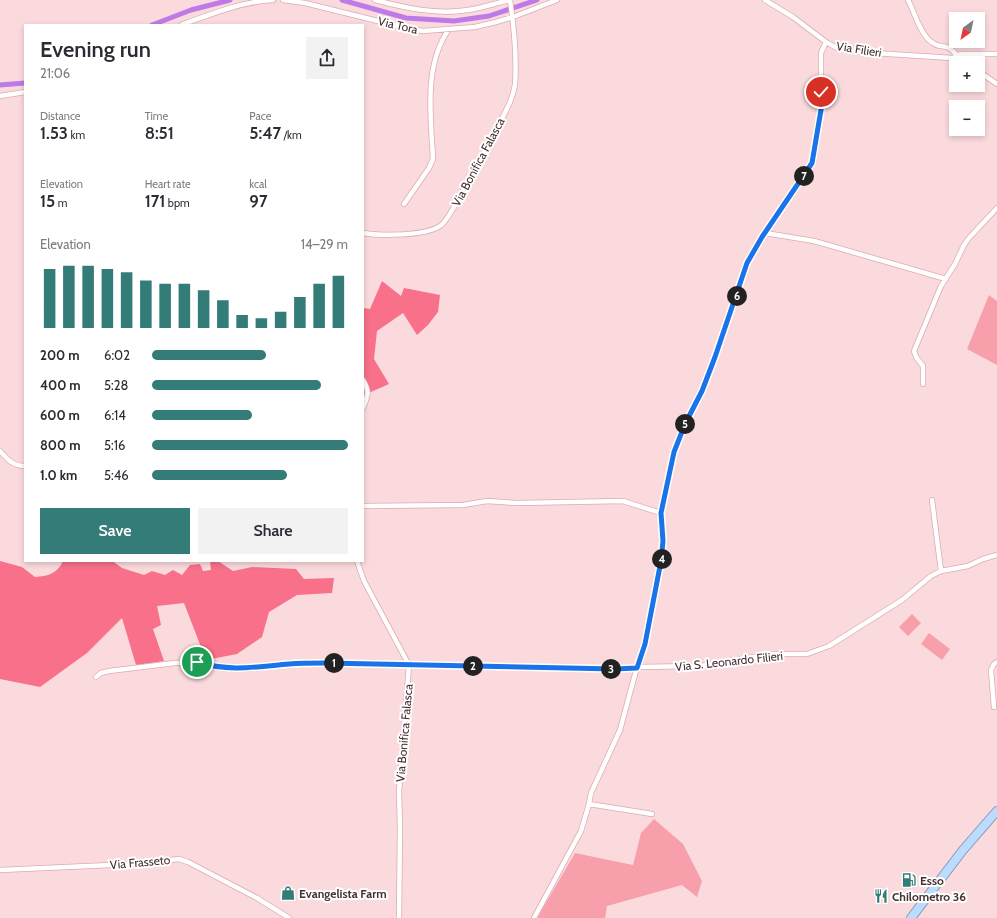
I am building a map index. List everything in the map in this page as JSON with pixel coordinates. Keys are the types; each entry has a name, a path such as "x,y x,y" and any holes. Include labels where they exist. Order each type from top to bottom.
{"highway":[{"path":"911,918 963,850 997,810"}],"street":[{"path":"184,24 228,9 263,0 273,0"},
{"name":"Via Tora","path":"283,0 305,1 406,28 423,31 475,27 512,15"},
{"name":"Via Bonifica Falasca","path":"364,232 375,235 406,234 434,230 442,225 452,211 511,101 515,86 510,0 469,10 438,12 421,10 375,0"},
{"path":"512,15 557,0"},
{"name":"Via Filieri","path":"765,0 794,17 826,42 844,50 949,58"},
{"path":"908,0 928,39 934,45 947,46 955,53 954,56"},
{"path":"404,204 429,168 433,159 430,83 439,46 449,30"},
{"path":"534,918 582,831 589,804 590,793 620,730 645,644 661,561 663,541 661,513 674,452 685,424 702,391 747,263 765,233 812,163 821,110 821,53 826,42"},
{"path":"957,56 962,54 997,54"},
{"path":"985,76 997,84"},
{"path":"0,96 24,92"},
{"path":"923,384 922,366 914,351 934,302 969,238 997,208"},
{"path":"765,233 814,241 946,279"},
{"path":"364,382 368,388 368,396 364,406"},
{"path":"0,450 11,463 24,466"},
{"path":"932,500 941,571 968,566 983,559 997,555"},
{"path":"364,506 463,505 487,501 517,503 623,501 661,513"},
{"path":"358,562 364,581 409,665"},
{"name":"Via S. Leonardo Filieri","path":"96,677 110,672 175,663 197,662 214,667 245,669 290,664 326,663 615,669 700,666 772,654 807,654 836,642 902,600 931,576 941,571"},
{"path":"994,707 991,670 997,662"},
{"name":"Via Bonifica Falasca","path":"399,918 399,792 409,665"},
{"path":"589,804 652,814"},
{"name":"Via Frasseto","path":"0,870 133,864 178,859 188,862 257,898 289,918"}],"shaded area":[{"path":"382,281 401,296 404,288 440,295 438,312 428,325 417,335 403,313 377,331 374,359 389,384 371,392 365,392 364,394 364,308 370,309"},
{"path":"989,295 997,301 997,365 967,349"},
{"path":"0,561 22,567 35,577 52,574 58,569 62,562 114,562 122,568 144,575 152,571 165,575 173,570 182,575 190,565 200,564 203,571 211,570 210,562 220,562 233,571 252,567 296,569 304,579 334,578 332,593 297,595 269,612 262,637 237,654 206,660 184,603 157,606 161,625 153,629 164,661 136,665 122,618 87,653 40,687 0,679"},
{"path":"912,614 921,623 908,636 899,627"},
{"path":"929,633 950,649 942,660 921,644"},
{"path":"654,819 683,844 702,881 697,897 682,885 607,906 605,918 537,918 575,853 633,865 641,833"}],"waterway":[{"path":"155,24 191,10 230,0"},
{"path":"342,0 406,18 454,21 489,16 537,0"},
{"path":"0,85 24,83"}],"place":[{"name":"Esso","path":"909,880"},
{"name":"Evangelista Farm","path":"288,893"},
{"name":"Chilometro 36","path":"881,896"}],"route":[{"path":"197,662 214,667 245,669 290,664 326,663 615,669 637,668 645,644 657,585 663,541 661,513 674,452 685,424 702,391 747,263 762,237 812,163 821,110 821,92"}]}
